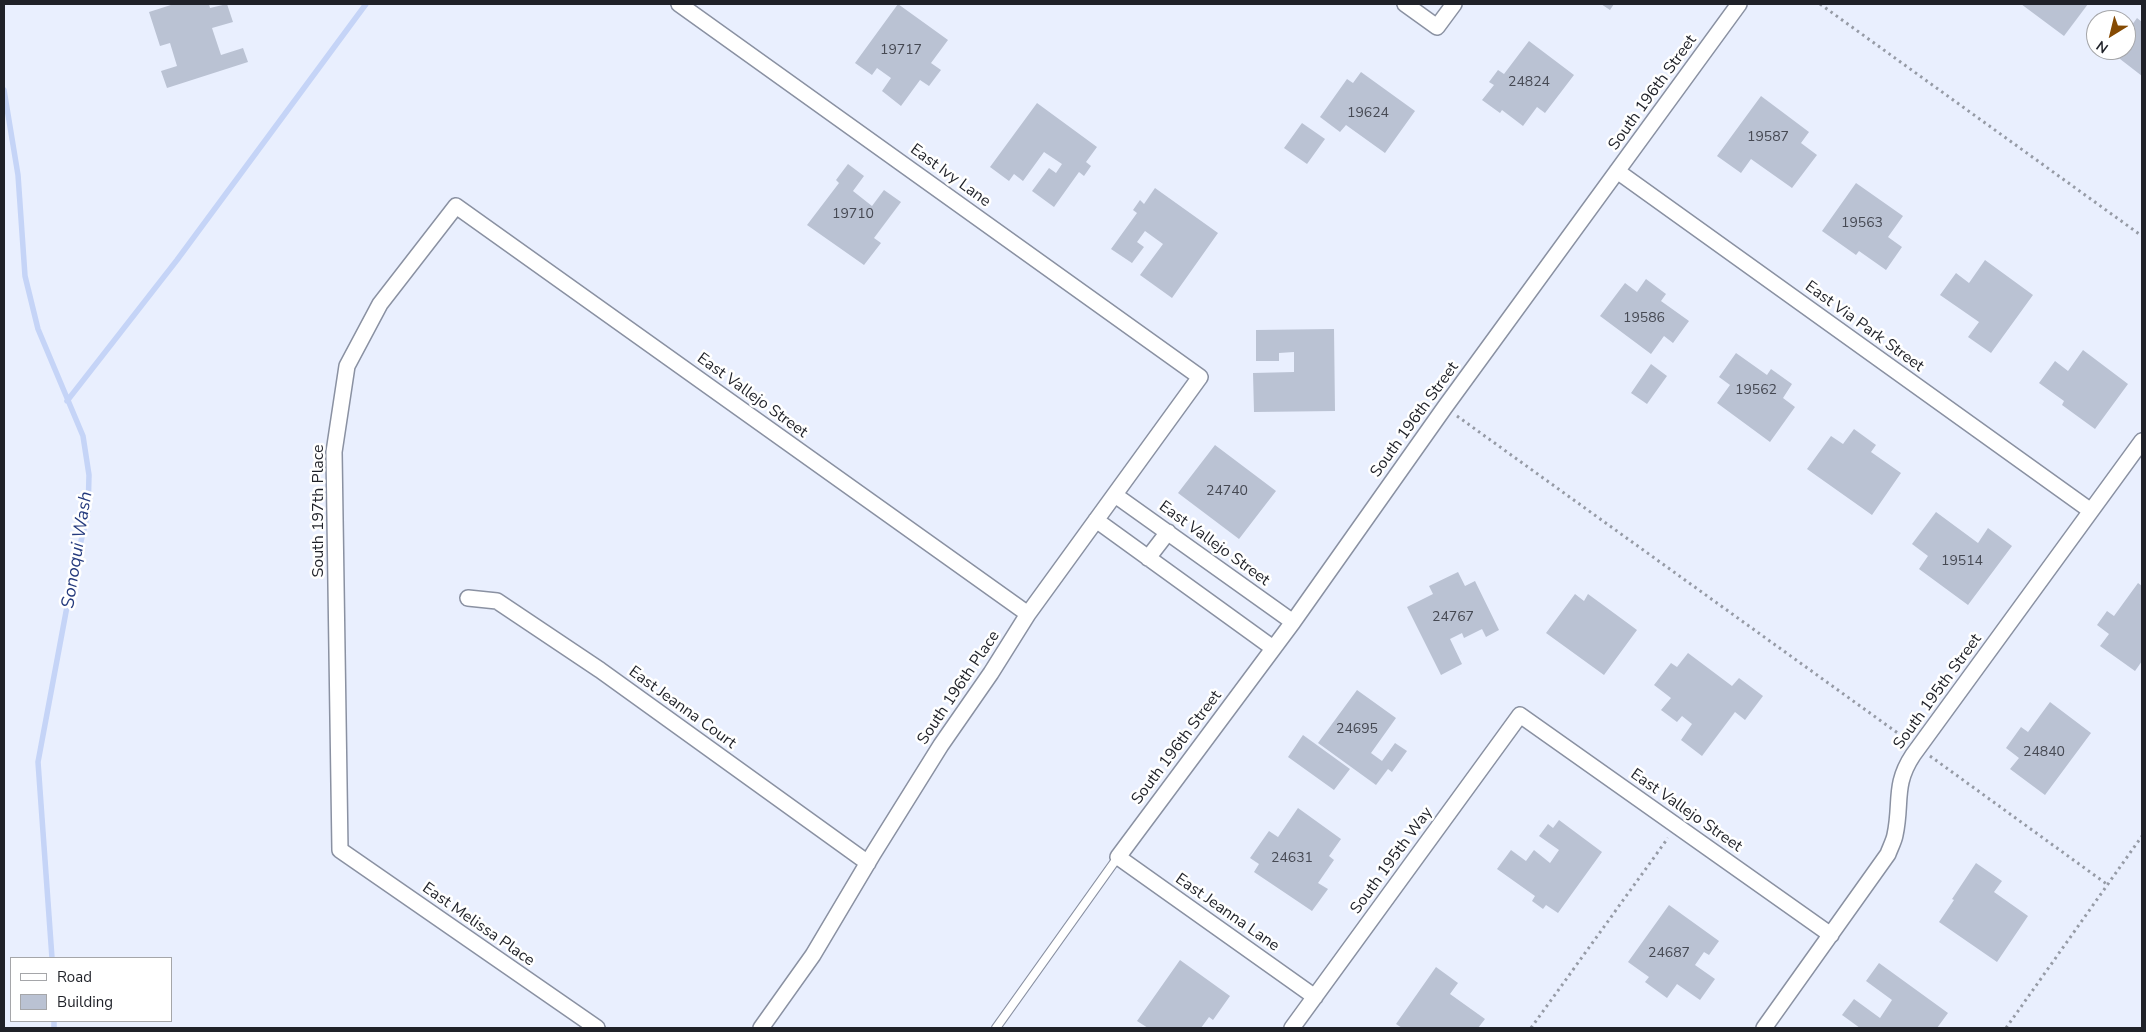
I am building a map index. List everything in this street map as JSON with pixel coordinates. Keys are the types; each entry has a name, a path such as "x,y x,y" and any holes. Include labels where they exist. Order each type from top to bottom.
{"street":[{"name":"East Ivy Lane","path":"679,4 1200,377"},
{"path":"1405,4 1437,27 1454,4"},
{"name":"South 196th Street","path":"1118,857 1293,622 1445,407 1739,4"},
{"name":"East Via Park Street","path":"1618,171 2091,511"},
{"name":"East Vallejo Street","path":"456,206 1028,614"},
{"name":"South 197th Place","path":"340,850 334,452 347,366 380,304 456,206"},
{"name":"South 196th Place","path":"761,1028 813,955 941,744 991,673 1028,614 1200,377"},
{"name":"South 195th Street","path":"1764,1028 1888,854 1895,835 1898,788 1904,769 2142,441"},
{"name":"East Vallejo Street","path":"1115,494 1293,622"},
{"path":"1096,520 1273,648"},
{"path":"1148,558 1168,532"},
{"name":"East Jeanna Court","path":"468,598 497,601 505,606 600,670 868,863"},
{"name":"East Vallejo Street","path":"1520,715 1831,935"},
{"name":"South 195th Way","path":"1292,1028 1520,715"},
{"name":"East Melissa Place","path":"340,850 597,1028"},
{"name":"East Jeanna Lane","path":"1118,857 1315,997"}],"lane":[{"path":"996,1028 1118,857"}],"path":[{"path":"1820,4 2142,236"},
{"path":"1445,407 2108,885"},
{"path":"1532,1028 1677,826"},
{"path":"2006,1028 2142,836"}],"building":[{"path":"174,4 209,4 210,8 227,4 233,22 212,28 221,55 243,48 248,62 167,88 161,71 177,66 170,43 160,46 149,12"},
{"path":"898,4 948,40 931,63 941,70 929,86 920,80 901,106 882,91 891,78 877,68 872,75 855,63"},
{"path":"1601,4 1614,4 1610,10"},
{"path":"2021,4 2088,4 2064,36"},
{"path":"2137,18 2142,22 2142,76 2121,60 2136,60"},
{"path":"1529,41 1574,75 1545,113 1537,107 1523,126 1502,110 1500,113 1482,100 1494,85 1489,82 1498,70 1504,74"},
{"path":"1361,72 1415,111 1385,153 1346,125 1340,132 1320,117 1347,79 1353,83"},
{"path":"1761,96 1809,132 1801,143 1817,155 1792,188 1751,159 1741,173 1717,156"},
{"path":"1037,103 1097,147 1086,162 1091,166 1084,176 1079,172 1054,207 1032,191 1049,168 1056,173 1062,164 1044,152 1023,181 1014,174 1009,181 990,167"},
{"path":"1302,123 1325,139 1307,164 1284,148"},
{"path":"848,164 864,176 853,191 872,206 884,190 901,202 874,238 881,243 864,265 807,225 839,183 836,180"},
{"path":"1856,183 1903,216 1888,237 1902,247 1886,270 1859,251 1856,255 1822,231"},
{"path":"1155,188 1218,233 1172,298 1140,275 1163,244 1145,231 1137,242 1144,247 1132,263 1111,249 1137,213 1133,210 1140,200 1144,204"},
{"path":"1985,260 2033,295 1991,353 1968,337 1979,322 1940,295 1956,273 1969,283"},
{"path":"1646,279 1666,294 1661,301 1689,321 1673,343 1664,336 1651,354 1600,316 1625,283 1637,292"},
{"path":"1334,329 1335,411 1254,412 1253,373 1294,372 1294,352 1279,353 1279,361 1256,361 1256,330"},
{"path":"2083,350 2128,384 2095,429 2062,405 2064,401 2039,383 2055,361 2068,371"},
{"path":"1736,353 1767,375 1771,369 1792,384 1783,398 1795,407 1770,442 1717,403 1730,385 1719,377"},
{"path":"1651,364 1667,376 1647,404 1631,393"},
{"path":"1854,429 1876,445 1871,452 1901,473 1872,515 1807,469 1831,436 1843,444"},
{"path":"1215,445 1276,491 1239,539 1178,493"},
{"path":"1936,512 1978,543 1988,528 2012,546 1968,605 1919,569 1928,556 1912,544"},
{"path":"1458,572 1465,586 1475,581 1499,630 1486,637 1482,629 1464,638 1462,633 1450,639 1462,664 1441,675 1407,607 1433,594 1429,586"},
{"path":"2138,583 2142,586 2142,661 2135,671 2100,646 2109,634 2097,625 2107,611 2114,616"},
{"path":"1575,594 1584,601 1588,594 1637,630 1604,675 1546,633"},
{"path":"1688,653 1732,686 1739,678 1763,696 1745,720 1735,712 1702,756 1681,740 1692,724 1682,716 1677,722 1661,710 1671,698 1654,685 1671,663 1677,667"},
{"path":"1357,690 1396,718 1371,753 1382,761 1395,743 1407,751 1392,772 1388,769 1376,785 1318,743"},
{"path":"2050,702 2091,733 2045,795 2010,769 2019,758 2006,748 2021,727 2028,732"},
{"path":"1303,735 1350,769 1334,790 1288,757"},
{"path":"1298,808 1341,839 1329,856 1334,860 1318,883 1328,889 1312,911 1254,872 1259,864 1250,858 1269,831 1278,837"},
{"path":"1559,820 1602,852 1558,913 1546,905 1543,909 1532,901 1535,896 1497,869 1511,850 1526,861 1534,850 1550,863 1559,850 1539,836 1548,824 1553,828"},
{"path":"1976,863 2002,881 1994,892 2028,916 1997,962 1939,922"},
{"path":"1669,905 1719,941 1709,955 1704,952 1695,965 1715,979 1700,1000 1677,984 1667,998 1645,982 1649,977 1628,962"},
{"path":"1180,960 1230,996 1213,1020 1209,1017 1201,1028 1148,1028 1137,1021"},
{"path":"1879,963 1948,1013 1937,1028 1860,1028 1842,1015 1854,999 1880,1018 1892,1000 1866,981"},
{"path":"1436,967 1458,983 1450,994 1485,1019 1478,1028 1402,1028 1396,1024"}],"waterway":[{"path":"67,401 177,260 366,4"},
{"name":"Sonoqui Wash","path":"4,90 18,175 25,276 38,329 83,436 89,475 88,513 74,569 38,762 52,957"},
{"name":"Sonoqui Wash","path":"54,1022 54,1028"}]}
